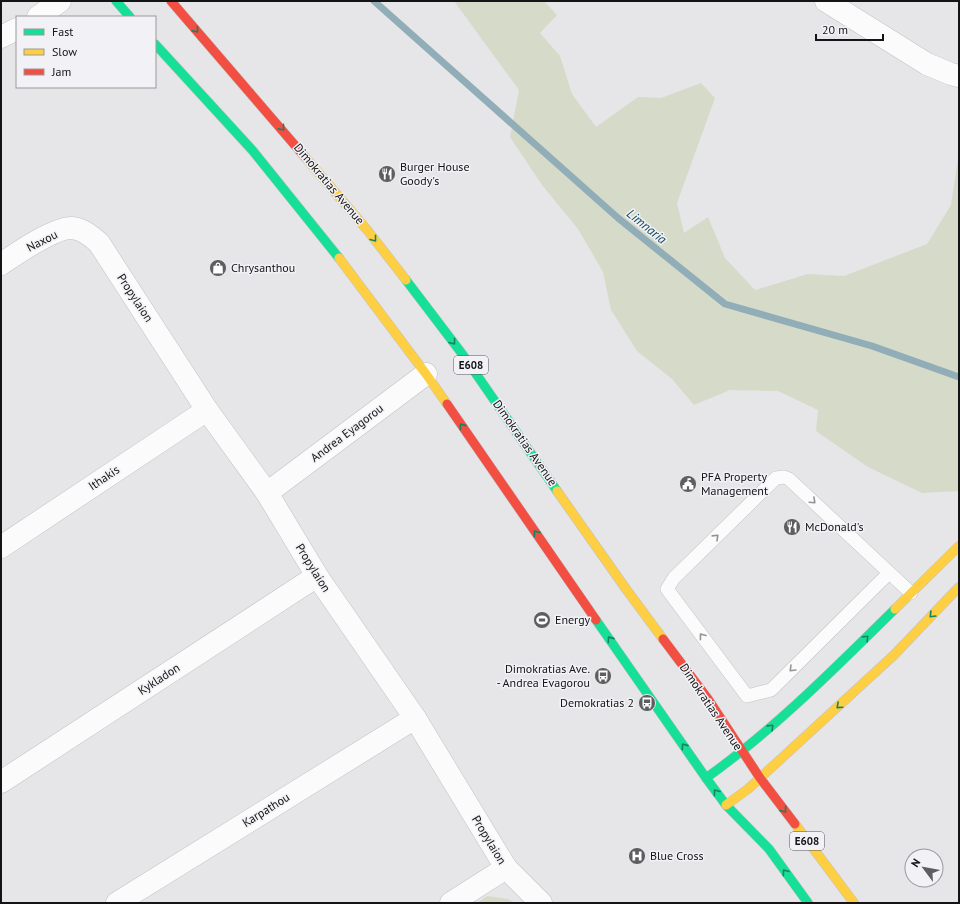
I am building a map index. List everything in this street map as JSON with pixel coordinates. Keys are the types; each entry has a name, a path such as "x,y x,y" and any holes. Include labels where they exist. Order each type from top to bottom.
{"main road":[{"path":"116,1 129,16"},
{"name":"Dimokratias Avenue","path":"171,1 278,124 368,231 459,348 626,589 708,699 760,778 854,903"},
{"name":"E608","path":"156,45 253,151 349,270 426,374 706,778 726,805 769,849 806,901"},
{"path":"706,778 742,752 766,732 844,660 959,546"},
{"path":"726,805 748,789 894,655 959,587"}],"street":[{"path":"39,16 60,1"},
{"path":"826,1 927,64 959,76"},
{"path":"1,37 16,30"},
{"name":"Naxou","path":"1,264 37,241 56,232 72,228 86,232"},
{"name":"Propylaion","path":"86,232 99,242 208,410 267,493 317,576 415,718 506,868 541,903"},
{"name":"Andrea Eyagorou","path":"267,493 426,374"},
{"name":"Ithakis","path":"1,547 208,410"},
{"name":"Kykladon","path":"1,782 317,576"},
{"name":"Karpathou","path":"117,903 415,718"},
{"path":"451,903 506,868"}],"lane":[{"path":"890,574 772,690 747,696 667,589 674,578 776,478 784,477 789,479 911,593"}],"green space":[{"path":"454,1 544,1 557,15 540,33 560,56 572,94 596,127 638,97 661,98 701,83 715,98 677,203 684,233 708,217 725,258 755,290 808,274 844,276 927,244 951,205 959,152 959,491 922,493 868,467 816,431 818,410 778,391 730,390 694,405 672,379 637,351 611,310 603,272 578,229 542,185 510,137 519,90"},
{"path":"487,896 508,899 514,903 477,903"}],"waterway":[{"name":"Limnaria","path":"374,1 618,218 725,304 872,346 959,377"}],"traffic: fast":[{"path":"116,1 129,16"},
{"path":"156,45 253,151 339,258"},
{"path":"406,280 463,355 557,491"},
{"path":"706,778 780,719 895,609"},
{"path":"596,620 726,805 769,849 808,903"}],"traffic: slow":[{"path":"305,157 368,231 406,280"},
{"path":"339,258 447,404"},
{"path":"557,491 663,639"},
{"path":"895,609 959,546"},
{"path":"726,805 748,789 894,655 959,587"},
{"path":"795,824 854,903"}],"traffic: jam":[{"path":"171,1 305,157"},
{"path":"447,404 596,620"},
{"path":"663,639 708,699 760,778 795,824"}],"place":[{"name":"Burger House Goody's","path":"387,174"},
{"name":"Chrysanthou","path":"218,268"},
{"name":"PFA Property Management","path":"688,484"},
{"name":"McDonald's","path":"792,527"},
{"name":"Energy","path":"542,620"},
{"name":"Dimokratias Ave. - Andrea Evagorou","path":"603,676"},
{"name":"Demokratias 2","path":"647,703"},
{"name":"Blue Cross","path":"637,856"}]}
